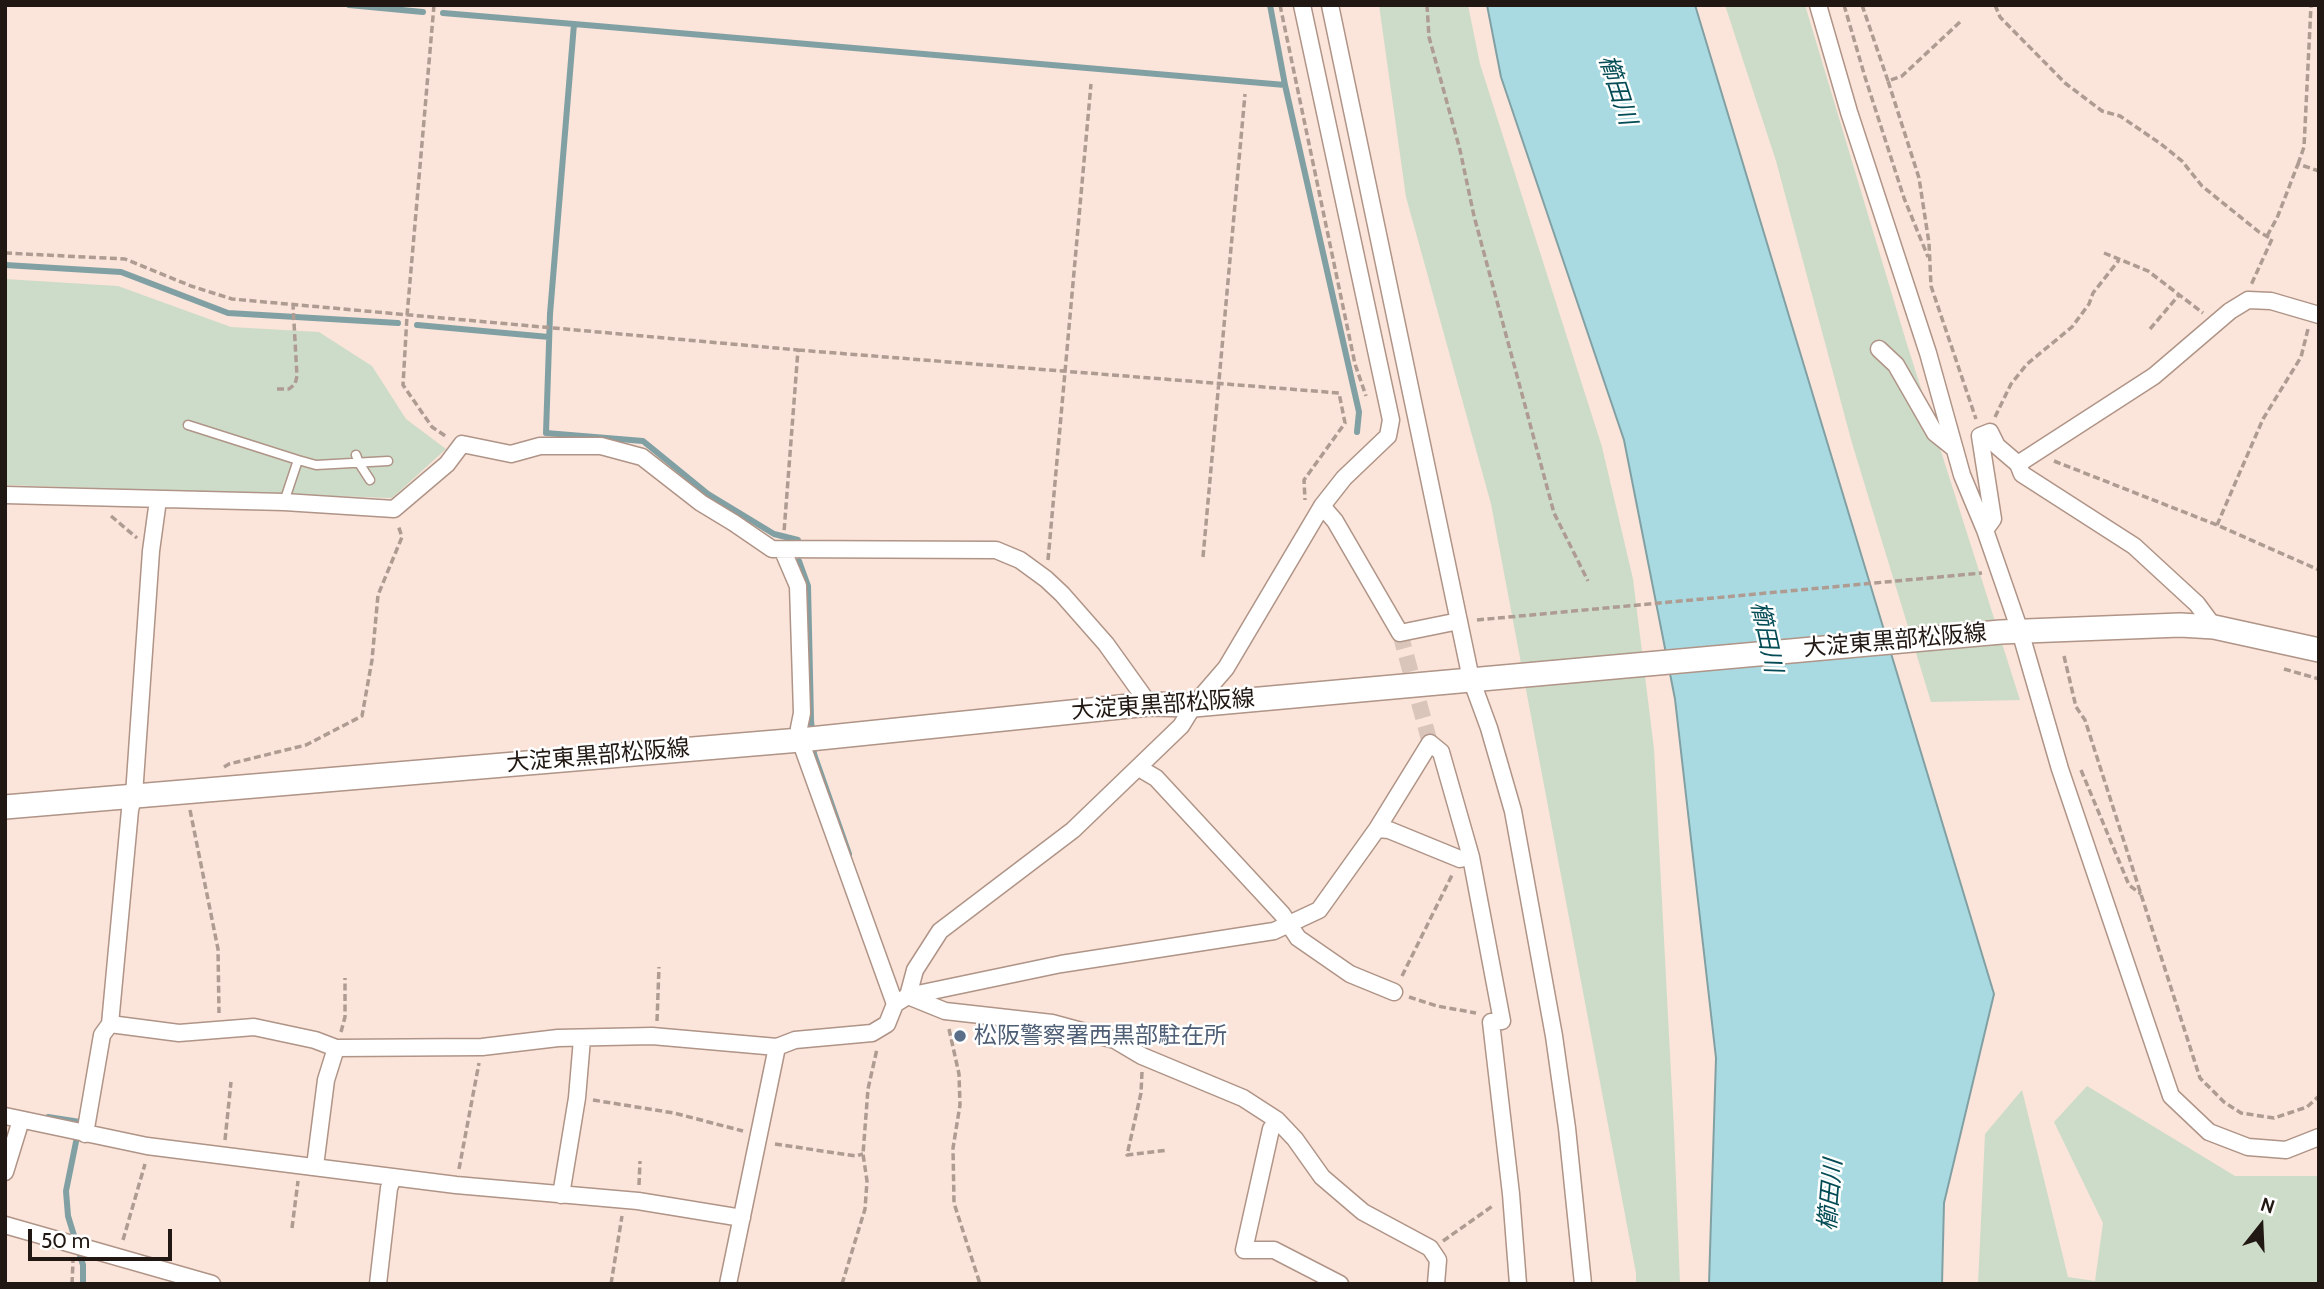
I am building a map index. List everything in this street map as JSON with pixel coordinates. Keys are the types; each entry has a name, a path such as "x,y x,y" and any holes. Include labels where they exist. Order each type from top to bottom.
{"main road":[{"name":"大淀東黒部松阪線","path":"5,807 808,739 1149,704 1194,705 2011,631 2139,625 2214,627 2319,650"}],"street":[{"path":"110,1024 179,1032 254,1027 315,1040 336,1048 482,1047 558,1038 652,1036 777,1047 795,1040 872,1033 887,1024 902,1000 915,970 940,930 1073,830 1181,726 1194,705 1226,668 1322,506 1344,478 1388,436 1391,420 1302,5"},
{"path":"1330,5 1489,727 1513,811 1554,1036 1567,1128 1583,1284"},
{"path":"1818,5 1849,112 1928,353 1962,475 1998,572 2011,631 2171,1096 2209,1132 2248,1147 2286,1150 2319,1137"},
{"path":"2018,464 2154,376 2230,311 2248,300 2271,301 2316,315"},
{"path":"1879,349 1896,365 1935,433 1955,449"},
{"path":"1984,530 1993,519 1980,436 1990,432 1997,446 2018,464 2022,474 2134,546 2197,604 2214,627"},
{"path":"5,495 284,502 394,509 447,464 462,444 511,454 540,446 601,446 642,457 701,503 772,549 996,550 1020,560 1046,579 1106,644 1149,704"},
{"path":"80,1132 102,1035 110,1024 130,810 134,795 151,551 158,500"},
{"path":"1322,506 1335,521 1400,633 1465,621"},
{"path":"783,551 798,586 802,713 799,728 808,739 902,1000"},
{"path":"902,1000 1061,964 1274,931 1319,910 1377,829 1430,743 1441,752 1502,1021 1491,1022 1511,1194 1518,1284"},
{"path":"1139,768 1156,778 1282,914 1298,938 1350,974 1394,992"},
{"path":"1377,829 1389,830 1465,858"},
{"path":"902,1000 946,1012 1052,1023 1115,1040 1142,1056 1243,1098 1277,1120 1295,1139 1322,1177 1363,1212 1430,1248 1438,1259 1436,1284"},
{"path":"561,1195 577,1098 582,1039"},
{"path":"728,1284 777,1047"},
{"path":"308,1166 326,1080 336,1048"},
{"path":"5,1172 13,1118 147,1146 393,1178 631,1200 742,1218"},
{"path":"1277,1120 1271,1129 1244,1250 1274,1250 1340,1284"},
{"path":"378,1284 389,1188 393,1178"},
{"path":"5,1225 212,1284"}],"lane":[{"path":"188,425 316,465 358,459 388,461"},
{"path":"358,459 370,480"},
{"path":"284,502 298,460"}],"path":[{"path":"434,5 403,385 432,427 462,444"},
{"path":"1280,5 1355,364 1367,399"},
{"path":"1427,5 1429,37 1553,513 1588,581"},
{"path":"1844,5 1904,198 1930,262"},
{"path":"1863,5 1919,178 1929,243 1931,286 1975,418 1990,432 2011,384 2027,364 2072,327 2089,304 2093,293 2119,260"},
{"path":"1995,5 2000,17 2066,83 2102,110 2120,116 2161,144 2182,161 2202,186 2272,239 2249,290 2248,300"},
{"path":"2267,236 2277,218 2304,147 2311,5"},
{"path":"1888,81 1902,76 1960,22"},
{"path":"1046,579 1091,84"},
{"path":"1203,557 1245,94"},
{"path":"2298,164 2319,171"},
{"path":"5,253 125,259 191,286 232,299 798,350 1339,393 1345,423 1304,480 1306,533"},
{"path":"2104,253 2148,271 2216,323"},
{"path":"2150,329 2179,295"},
{"path":"277,389 289,389 295,384 297,376 293,305"},
{"path":"2217,525 2263,419 2301,357 2316,315"},
{"path":"785,528 798,350"},
{"path":"2046,448 2045,457 2217,525 2319,570"},
{"path":"88,497 151,551"},
{"path":"1465,621 1998,572"},
{"path":"2064,656 2076,707 2085,720 2200,1078 2224,1102 2241,1113 2274,1118 2307,1107 2319,1096"},
{"path":"2284,669 2319,679"},
{"path":"2081,771 2129,885 2143,895"},
{"path":"1465,858 1394,992 1437,1006 1482,1014 1491,1022"},
{"path":"652,1036 658,1018 659,967"},
{"path":"336,1048 345,1017 345,978"},
{"path":"946,1012 959,1074 960,1105 953,1148 954,1203 980,1284"},
{"path":"842,1284 865,1209 867,1181 863,1154 868,1088 880,1038 887,1024"},
{"path":"456,1185 482,1047"},
{"path":"1142,1056 1141,1093 1127,1155 1168,1150"},
{"path":"224,1156 231,1082"},
{"path":"577,1098 674,1113 758,1139 856,1156 863,1154"},
{"path":"118,1256 147,1158 147,1146"},
{"path":"611,1284 640,1161"},
{"path":"292,1228 308,1166"},
{"path":"1434,1254 1444,1240 1511,1194"}],"green space":[{"path":"1379,5 1468,5 1480,64 1602,447 1633,579 1654,749 1680,1284 1636,1284 1491,504 1406,197"},
{"path":"1725,5 1805,5 1906,341 2020,700 1931,702 1852,443 1776,161"},
{"path":"5,279 118,286 231,327 319,332 372,366 406,419 446,449 392,498 5,485"},
{"path":"2087,1086 2235,1176 2319,1176 2319,1284 1978,1284 1985,1134 2022,1090 2068,1277 2095,1281 2103,1223 2054,1122"}],"water":[{"name":"櫛田川","path":"1487,5 1695,5 1994,994 1944,1203 1942,1284 1709,1284 1716,1058 1675,699 1624,440 1501,77"}],"waterway":[{"path":"349,5 423,12"},
{"path":"1270,5 1285,85 1359,412 1357,432"},
{"path":"443,13 574,24"},
{"path":"798,543 798,540 774,534 708,494 643,441 546,433 550,314 574,24 1285,85"},
{"path":"5,265 121,272 228,313 398,323"},
{"path":"417,325 549,337"},
{"path":"799,561 808,586 814,754 849,854"},
{"path":"48,1117 80,1122 66,1191 68,1216 83,1265 83,1284"}],"tunnel":[{"path":"1400,633 1430,743"}],"place":[{"name":"松阪警察署西黒部駐在所","path":"960,1036"}]}
